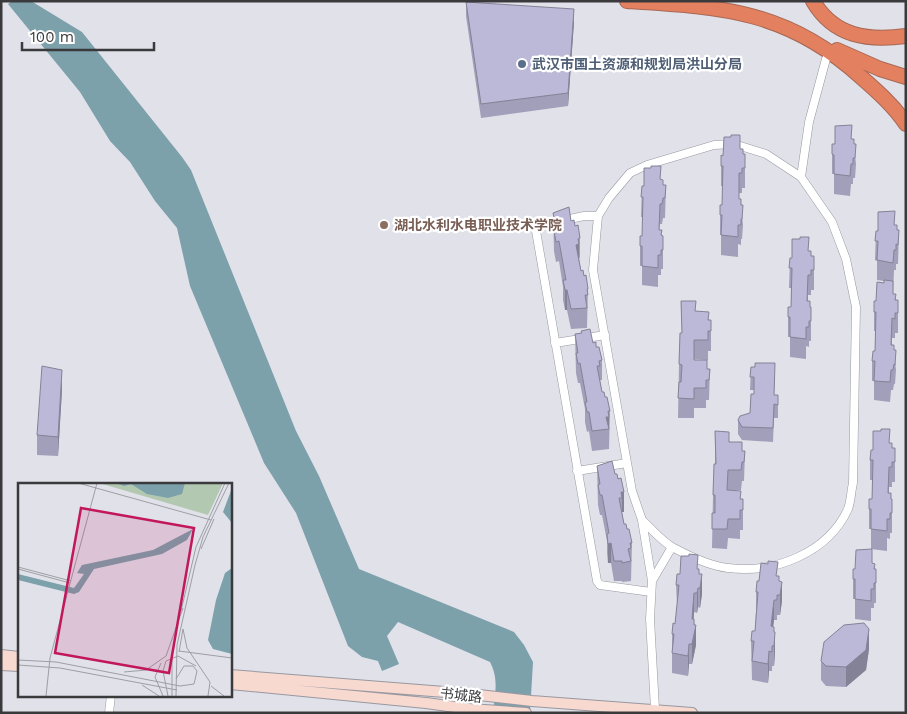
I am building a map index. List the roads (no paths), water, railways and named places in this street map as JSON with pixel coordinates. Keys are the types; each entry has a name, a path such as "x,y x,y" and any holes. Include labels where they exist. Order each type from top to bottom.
{"highway":[{"path":"628,1 692,5 750,14 777,23 880,70 906,77"},
{"path":"813,1 828,19 841,29 860,37 881,39 906,36"},
{"path":"809,38 839,58 858,74 881,95 906,124"}],"main road":[{"path":"1,655 18,657"},
{"path":"1,664 18,666"},
{"name":"书城路","path":"231,675 692,713"},
{"name":"书城路","path":"231,684 426,703 454,710 526,713"},
{"path":"453,693 454,710"},
{"path":"469,711 470,694"}],"street":[{"path":"802,177 809,122 826,59"},
{"path":"642,520 672,547 696,558 726,568 748,569 784,564 807,553 822,542 840,524 849,507 853,483 856,306 846,259 832,222 802,177 766,154 734,144 714,145 647,165 630,173 609,198 598,216 593,270 632,491 642,520 652,581 650,619 655,709"},
{"path":"598,216 584,216 541,225 536,231 597,581 600,585 652,592"},
{"path":"555,344 605,335"},
{"path":"578,471 627,463"},
{"path":"652,581 672,547"},
{"path":"109,713 111,696"}],"water":[{"path":"12,1 31,1 82,32 191,170 296,431 319,476 359,569 514,632 533,662 530,713 493,713 495,674 490,662 398,622 387,636 399,664 382,671 378,661 362,657 348,646 296,513 264,463 190,286 177,228 155,201 130,162 110,141 80,92 8,4"}],"place":[{"name":"武汉市国土资源和规划局洪山分局","path":"522,64"},
{"name":"湖北水利水电职业技术学院","path":"384,225"}]}
